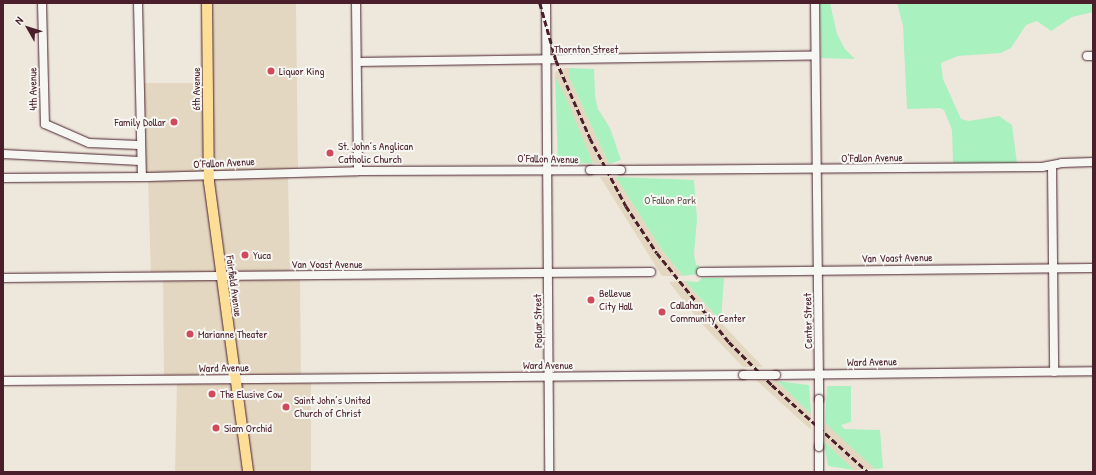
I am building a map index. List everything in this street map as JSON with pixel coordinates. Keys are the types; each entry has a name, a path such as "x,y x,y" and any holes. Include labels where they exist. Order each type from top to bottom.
{"main road":[{"name":"6th Avenue","path":"207,3 208,174"},
{"name":"Fairfield Avenue","path":"208,174 248,472"}],"street":[{"name":"4th Avenue","path":"42,3 45,124 89,143 139,145"},
{"path":"138,3 139,145 142,177"},
{"path":"356,3 358,171"},
{"name":"Poplar Street","path":"546,3 545,60 550,376 549,472"},
{"name":"Center Street","path":"815,3 819,472"},
{"name":"Thornton Street","path":"357,62 815,56"},
{"path":"3,154 140,161"},
{"name":"O’Fallon Avenue","path":"3,178 142,177 358,171 817,169 1052,166 1062,163 1093,162"},
{"path":"1052,166 1054,372"},
{"name":"Van Voast Avenue","path":"701,272 1093,268"},
{"name":"Van Voast Avenue","path":"3,278 651,272"},
{"name":"Ward Avenue","path":"3,381 1093,371"}],"shaded area":[{"path":"207,3 296,3 298,172 288,172 290,275 300,276 301,378 311,378 311,472 175,472 177,380 164,380 163,277 151,277 148,178 142,177 140,83 207,83"},
{"path":"565,68 571,68 570,79 609,164 593,163 555,76 555,72"},
{"path":"600,177 616,177 660,247 683,276 662,276"},
{"path":"685,281 763,367 743,367 700,322 669,282"},
{"path":"756,380 777,381 811,414 811,430"},
{"path":"825,423 837,432 875,469 854,470 824,441"}],"green space":[{"path":"820,3 830,3 837,34 845,49 855,59 821,58"},
{"path":"897,3 1093,3 1093,12 1072,17 1051,31 1037,21 1026,25 1011,48 1001,53 958,56 941,63 943,79 961,119 969,121 999,116 1012,125 1017,163 953,163 952,130 944,110 940,108 907,109 903,26"},
{"path":"571,68 594,69 595,96 598,109 610,128 621,160 609,164 570,79 569,70"},
{"path":"555,76 567,100 593,163 558,164"},
{"name":"O'Fallon Park","path":"616,177 694,180 697,219 694,254 696,265 699,265 698,274 683,276 660,247"},
{"path":"702,278 724,278 721,321 685,281 698,282"},
{"path":"777,381 809,385 811,414"},
{"path":"827,386 851,386 851,422 841,425 844,429 880,430 883,468 875,469 825,423"},
{"path":"824,441 854,470 828,466"}],"railway":[{"path":"540,3 556,60 590,138 626,206 657,253 729,342 772,385 868,472"}],"place":[{"name":"Liquor King","path":"271,71"},
{"name":"Family Dollar","path":"174,122"},
{"name":"St. John’s Anglican Catholic Church","path":"330,153"},
{"name":"Yuca","path":"245,255"},
{"name":"Bellevue City Hall","path":"591,300"},
{"name":"Callahan Community Center","path":"662,312"},
{"name":"Marianne Theater","path":"190,334"},
{"name":"The Elusive Cow","path":"212,394"},
{"name":"Saint John’s United Church of Christ","path":"286,407"},
{"name":"Siam Orchid","path":"216,428"}]}
